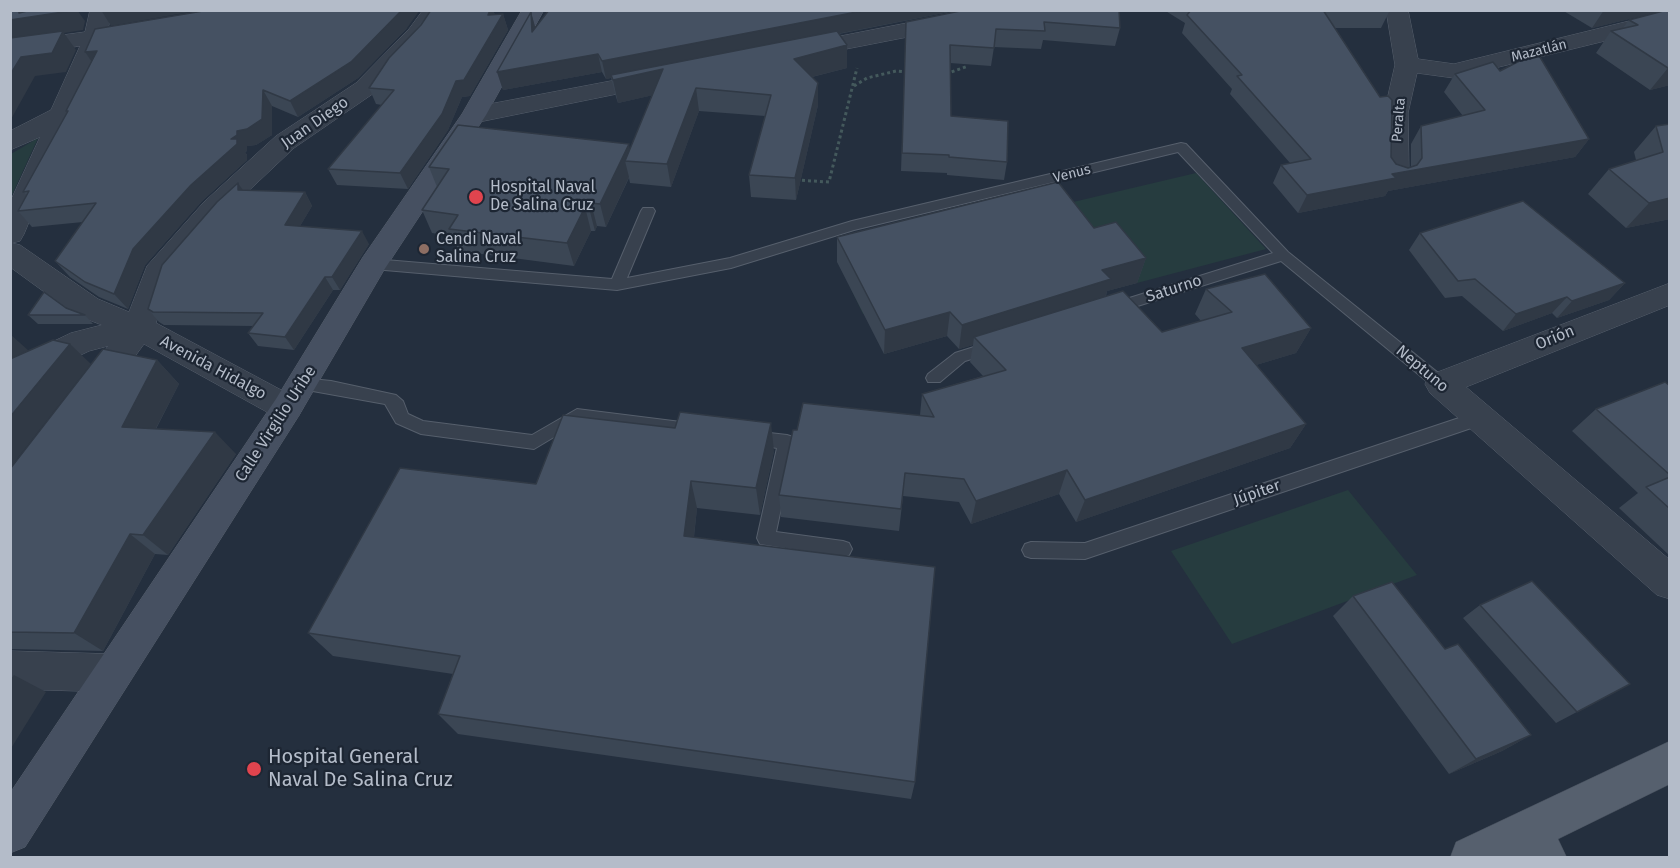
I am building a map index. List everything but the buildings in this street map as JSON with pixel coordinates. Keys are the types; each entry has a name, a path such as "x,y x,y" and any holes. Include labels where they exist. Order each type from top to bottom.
{"main road":[{"path":"1472,858 1535,845 1670,762"}],"street":[{"path":"10,234 65,113 95,38 101,10"},
{"name":"Juan Diego","path":"75,413 139,328 157,273 214,208 285,142 365,88 417,34 435,10"},
{"name":"Calle Virgilio Uribe","path":"10,832 295,396 373,264 474,115 533,10"},
{"path":"777,56 1010,10"},
{"path":"1397,10 1407,64"},
{"name":"Mazatlán","path":"1407,64 1454,71 1670,18"},
{"path":"1641,26 1670,44"},
{"path":"10,49 154,28"},
{"name":"Peralta","path":"1396,175 1396,113 1407,64"},
{"path":"474,115 684,74"},
{"path":"10,142 65,113"},
{"name":"Avenida Hidalgo","path":"10,252 87,308 139,328 295,396"},
{"name":"Orión","path":"1441,384 1670,292"},
{"path":"10,377 30,364 82,341 139,328"},
{"name":"Neptuno","path":"1441,384 1670,583"},
{"path":"10,670 113,673"}],"lane":[{"name":"Venus","path":"373,264 617,285 731,263 852,226 1181,147"},
{"name":"Neptuno","path":"1181,147 1282,255 1441,384"},
{"path":"617,285 648,212"},
{"name":"Saturno","path":"1094,315 1282,255"},
{"path":"934,378 960,357 1004,343"},
{"path":"295,396 332,387 390,399 397,406 402,418 421,427 534,442 577,415 717,433"},
{"name":"Júpiter","path":"1031,550 1085,551 1480,418"},
{"path":"740,436 787,442 766,538 843,549"}],"path":[{"path":"942,74 950,74 968,66"},
{"path":"790,179 829,182 858,68"},
{"path":"853,87 867,78 896,71 907,72"}],"green space":[{"path":"38,138 11,197 11,154"},
{"path":"1196,173 1266,249 1137,283 1108,247 863,314 849,285 1052,207"},
{"path":"1348,490 1417,575 1232,644 1171,551"}],"place":[{"name":"Hospital Naval De Salina Cruz","path":"476,197"},
{"name":"Cendi Naval Salina Cruz","path":"424,249"},
{"name":"Hospital General Naval De Salina Cruz","path":"254,769"}]}
